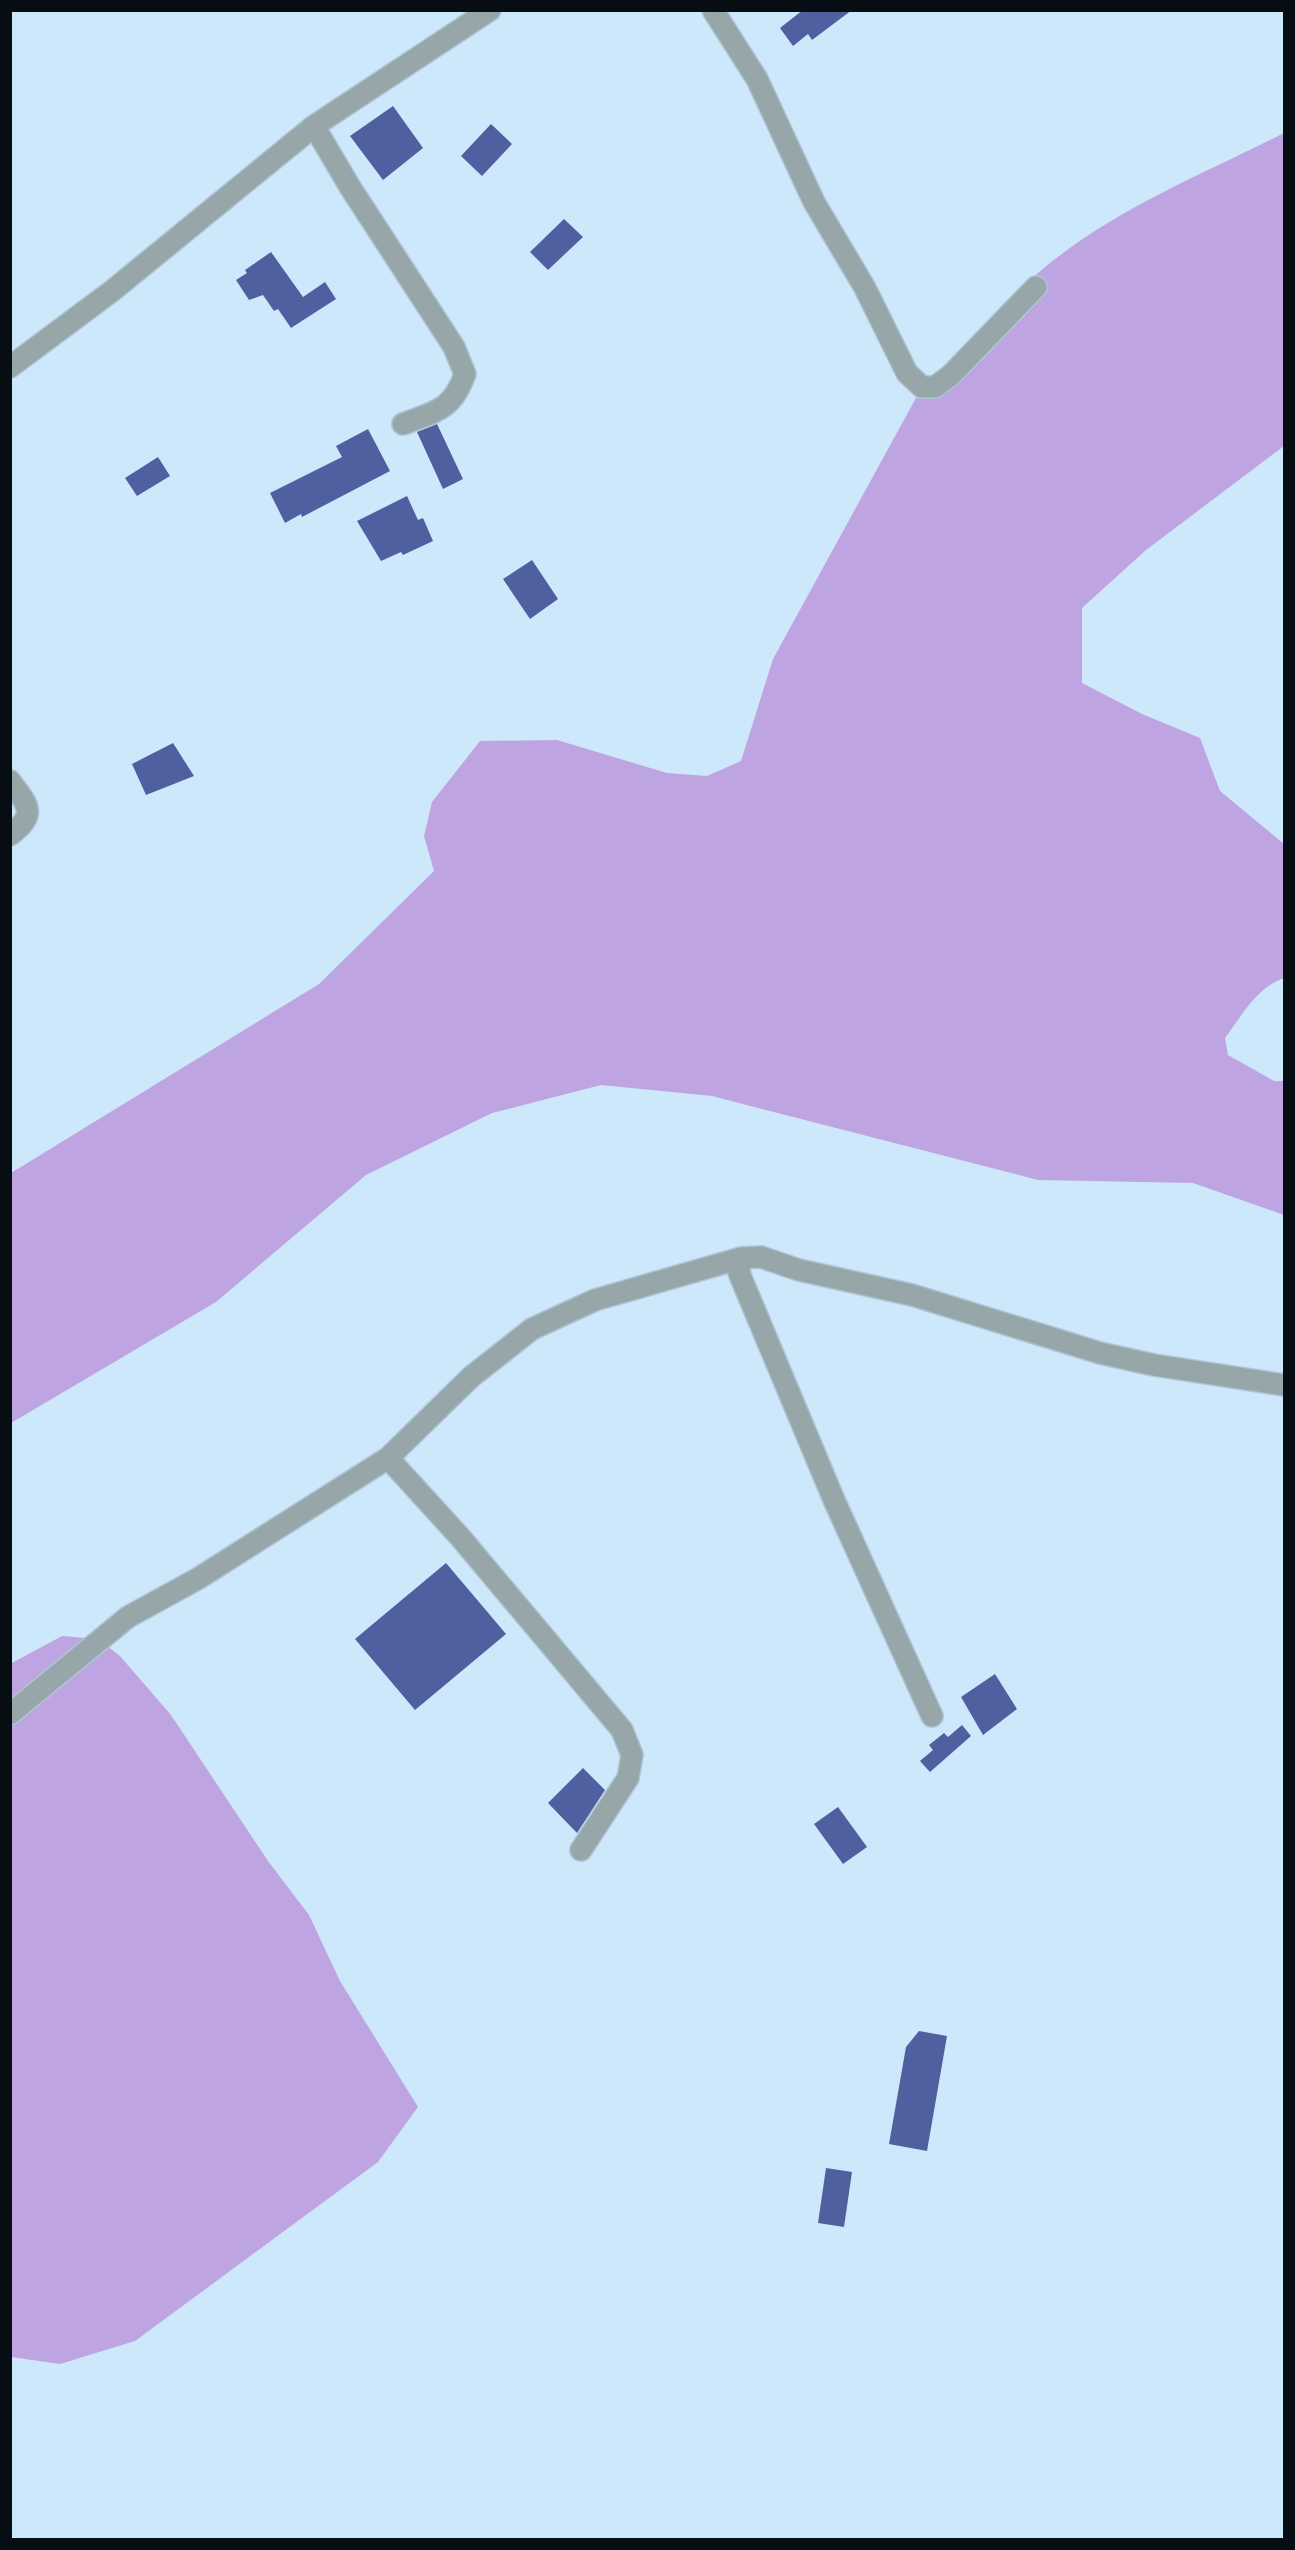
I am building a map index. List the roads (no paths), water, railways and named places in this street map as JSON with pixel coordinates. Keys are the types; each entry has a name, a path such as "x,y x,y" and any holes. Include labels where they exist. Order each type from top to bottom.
{"street":[{"path":"10,367 112,291 314,126 490,10"},
{"path":"713,10 757,79 814,202 865,288 907,373 922,387 935,387 951,375 1036,287"},
{"path":"314,126 350,187 454,347 465,374 458,394 443,408 403,424"},
{"path":"10,781 28,808 28,818 23,826 10,835"},
{"path":"10,1714 128,1617 199,1578 388,1458 471,1377 532,1329 595,1300 741,1258 761,1257 799,1269 912,1295 1100,1353 1154,1365 1284,1385"},
{"path":"741,1258 739,1273 834,1500 932,1716"},
{"path":"388,1458 460,1537 622,1730 632,1755 628,1778 581,1850"}]}
